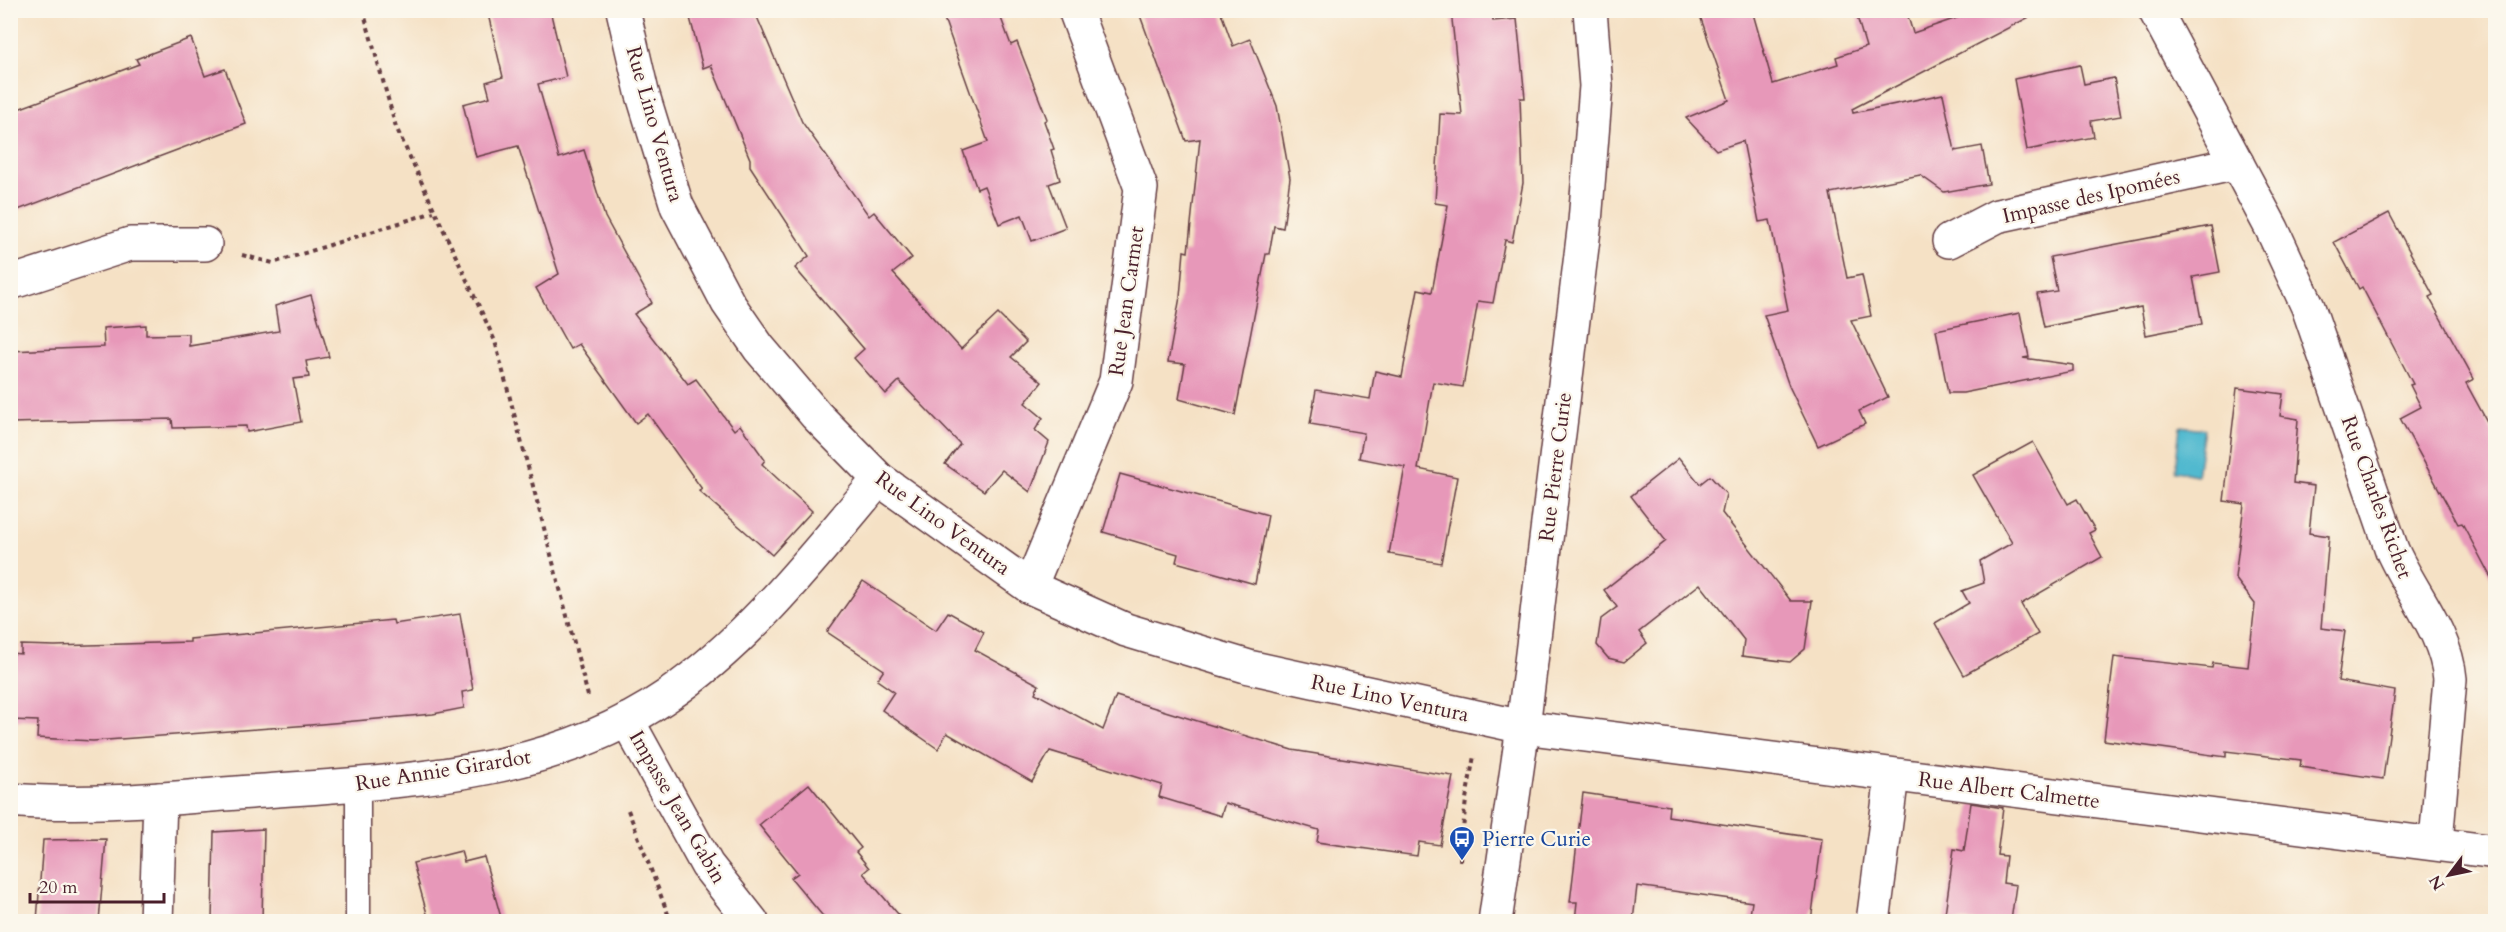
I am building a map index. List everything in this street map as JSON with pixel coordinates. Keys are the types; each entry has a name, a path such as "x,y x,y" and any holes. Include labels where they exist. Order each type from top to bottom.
{"street":[{"name":"Rue Lino Ventura","path":"623,10 660,154 677,206 700,254 728,303 759,348 816,415 879,479 1030,587 1126,630 1249,668 1523,727"},
{"name":"Rue Jean Carmet","path":"1030,587 1116,381 1141,188 1075,10"},
{"name":"Rue Pierre Curie","path":"1495,921 1523,727 1585,222 1596,86 1590,10"},
{"name":"Rue Charles Richet","path":"2155,10 2237,164 2308,307 2392,550 2403,575 2442,643 2449,662 2450,679 2436,842"},
{"name":"Impasse des Ipomées","path":"1949,242 1997,216 2237,164"},
{"path":"10,283 130,244 205,244"},
{"name":"Rue Annie Girardot","path":"10,800 99,804 358,784 504,765 549,753 613,727 701,671 747,629 879,479"},
{"name":"Impasse Jean Gabin","path":"613,727 707,865 752,921"},
{"name":"Rue Albert Calmette","path":"1523,727 1892,776 2436,842 2496,852"},
{"path":"1873,921 1892,776"},
{"path":"156,921 160,799"}],"lane":[{"path":"358,784 358,921"}],"path":[{"path":"363,10 396,128 495,341 613,727"},
{"path":"205,244 273,263 434,212"},
{"path":"626,804 671,921"}],"water":[{"path":"2180,426 2204,429 2197,475 2175,471"}],"building":[{"path":"487,10 550,10 566,77 538,84 559,158 584,150 605,217 652,303 634,314 688,384 696,379 734,430 740,425 765,460 762,464 812,511 772,555 699,491 702,489 648,414 636,423 579,344 570,349 536,288 559,274 518,146 476,157 463,104 490,97 486,82 503,77"},
{"path":"688,10 754,10 802,122 869,216 874,212 912,258 893,273 961,349 998,314 1026,342 1011,357 1042,382 1025,403 1043,418 1035,430 1049,442 1030,492 1002,470 984,491 945,464 960,444 899,381 886,394 854,358 864,349 795,268 809,256 750,166 750,159 711,65 703,68"},
{"path":"941,10 998,10 1011,45 1017,42 1047,119 1044,121 1054,149 1051,150 1060,180 1049,184 1066,228 1032,241 1022,215 999,224 984,186 977,189 963,151 988,142"},
{"path":"1138,10 1220,10 1233,46 1250,39 1277,106 1290,178 1283,228 1274,226 1269,254 1266,254 1235,415 1179,399 1185,364 1168,362 1180,297 1184,251 1188,252 1200,139 1186,141"},
{"path":"1451,10 1492,10 1493,21 1517,19 1525,98 1520,98 1523,183 1512,242 1505,240 1493,303 1478,301 1463,387 1433,382 1418,469 1457,477 1441,563 1389,554 1405,467 1359,458 1364,433 1310,424 1316,390 1370,399 1375,371 1402,377 1418,289 1432,292 1448,205 1435,203 1440,114 1462,115"},
{"path":"1698,10 1752,10 1773,84 1838,64 1836,57 1866,47 1855,10 1906,10 1913,33 1980,10 2039,12 1852,109 1853,113 1943,94 1955,151 1982,146 1989,184 1944,192 1920,175 1830,193 1847,278 1862,275 1871,316 1851,320 1888,397 1859,411 1865,424 1818,446 1789,386 1764,315 1788,310 1770,220 1759,222 1743,141 1716,150 1686,118 1729,100"},
{"path":"191,38 205,76 225,69 246,124 10,213 10,112 139,64 136,59"},
{"path":"2080,65 2084,84 2114,78 2121,116 2091,121 2094,137 2027,150 2014,79"},
{"path":"2389,213 2433,295 2429,297 2474,379 2466,383 2496,438 2496,587 2462,523 2458,524 2400,418 2421,407 2410,385 2413,384 2362,287 2359,289 2334,242"},
{"path":"2211,226 2220,272 2193,277 2202,324 2146,335 2141,307 2044,327 2037,294 2057,291 2050,257"},
{"path":"311,295 329,357 306,361 309,377 293,379 301,422 247,432 246,426 173,428 172,419 10,423 10,351 104,347 103,328 146,325 146,335 189,334 189,346 279,331 275,306"},
{"path":"2020,313 2029,357 2023,358 2073,365 2073,371 1963,393 1948,393 1936,330"},
{"path":"2237,388 2283,394 2280,416 2298,419 2293,483 2314,486 2309,533 2329,536 2321,628 2345,631 2338,681 2395,691 2383,779 2300,767 2301,760 2226,751 2226,757 2104,740 2114,657 2212,668 2213,663 2248,667 2255,604 2235,578 2244,504 2224,501"},
{"path":"2033,442 2068,504 2077,499 2095,530 2089,533 2102,557 2021,604 2038,634 1964,675 1935,623 1969,603 1962,591 1984,583 1980,561 2012,543 1973,475"},
{"path":"1679,458 1700,484 1710,476 1726,494 1722,513 1791,601 1812,601 1805,649 1790,662 1742,656 1744,640 1700,584 1639,632 1647,643 1624,662 1608,658 1597,645 1601,619 1617,607 1604,590 1666,541 1631,496"},
{"path":"1120,474 1268,515 1255,584 1176,562 1178,554 1103,532"},
{"path":"863,581 936,630 948,612 984,632 975,650 1039,685 1035,693 1103,730 1116,696 1292,750 1453,776 1440,845 1419,842 1417,856 1317,842 1319,830 1225,803 1221,816 1159,797 1162,785 1050,751 1032,782 947,733 938,749 882,710 894,692 877,680 884,670 827,632"},
{"path":"460,614 473,690 462,692 464,708 433,714 310,725 93,741 37,738 38,721 10,720 10,653 21,654 21,645 190,642 190,639 393,620 394,624"},
{"path":"809,784 861,848 856,852 869,868 863,873 904,921 827,921 791,878 798,873 759,825"},
{"path":"1583,793 1669,806 1668,816 1822,839 1811,921 1749,921 1752,902 1637,886 1633,921 1575,921 1577,902 1570,902"},
{"path":"1971,803 2003,808 1997,855 2006,856 2003,883 2016,885 2011,921 1944,921 1954,849 1964,851"},
{"path":"264,829 262,921 212,921 214,832"},
{"path":"106,839 99,921 37,921 43,840"},
{"path":"461,851 464,862 484,857 502,921 429,921 413,863"}],"place":[{"name":"Pierre Curie","path":"1462,862"}]}
